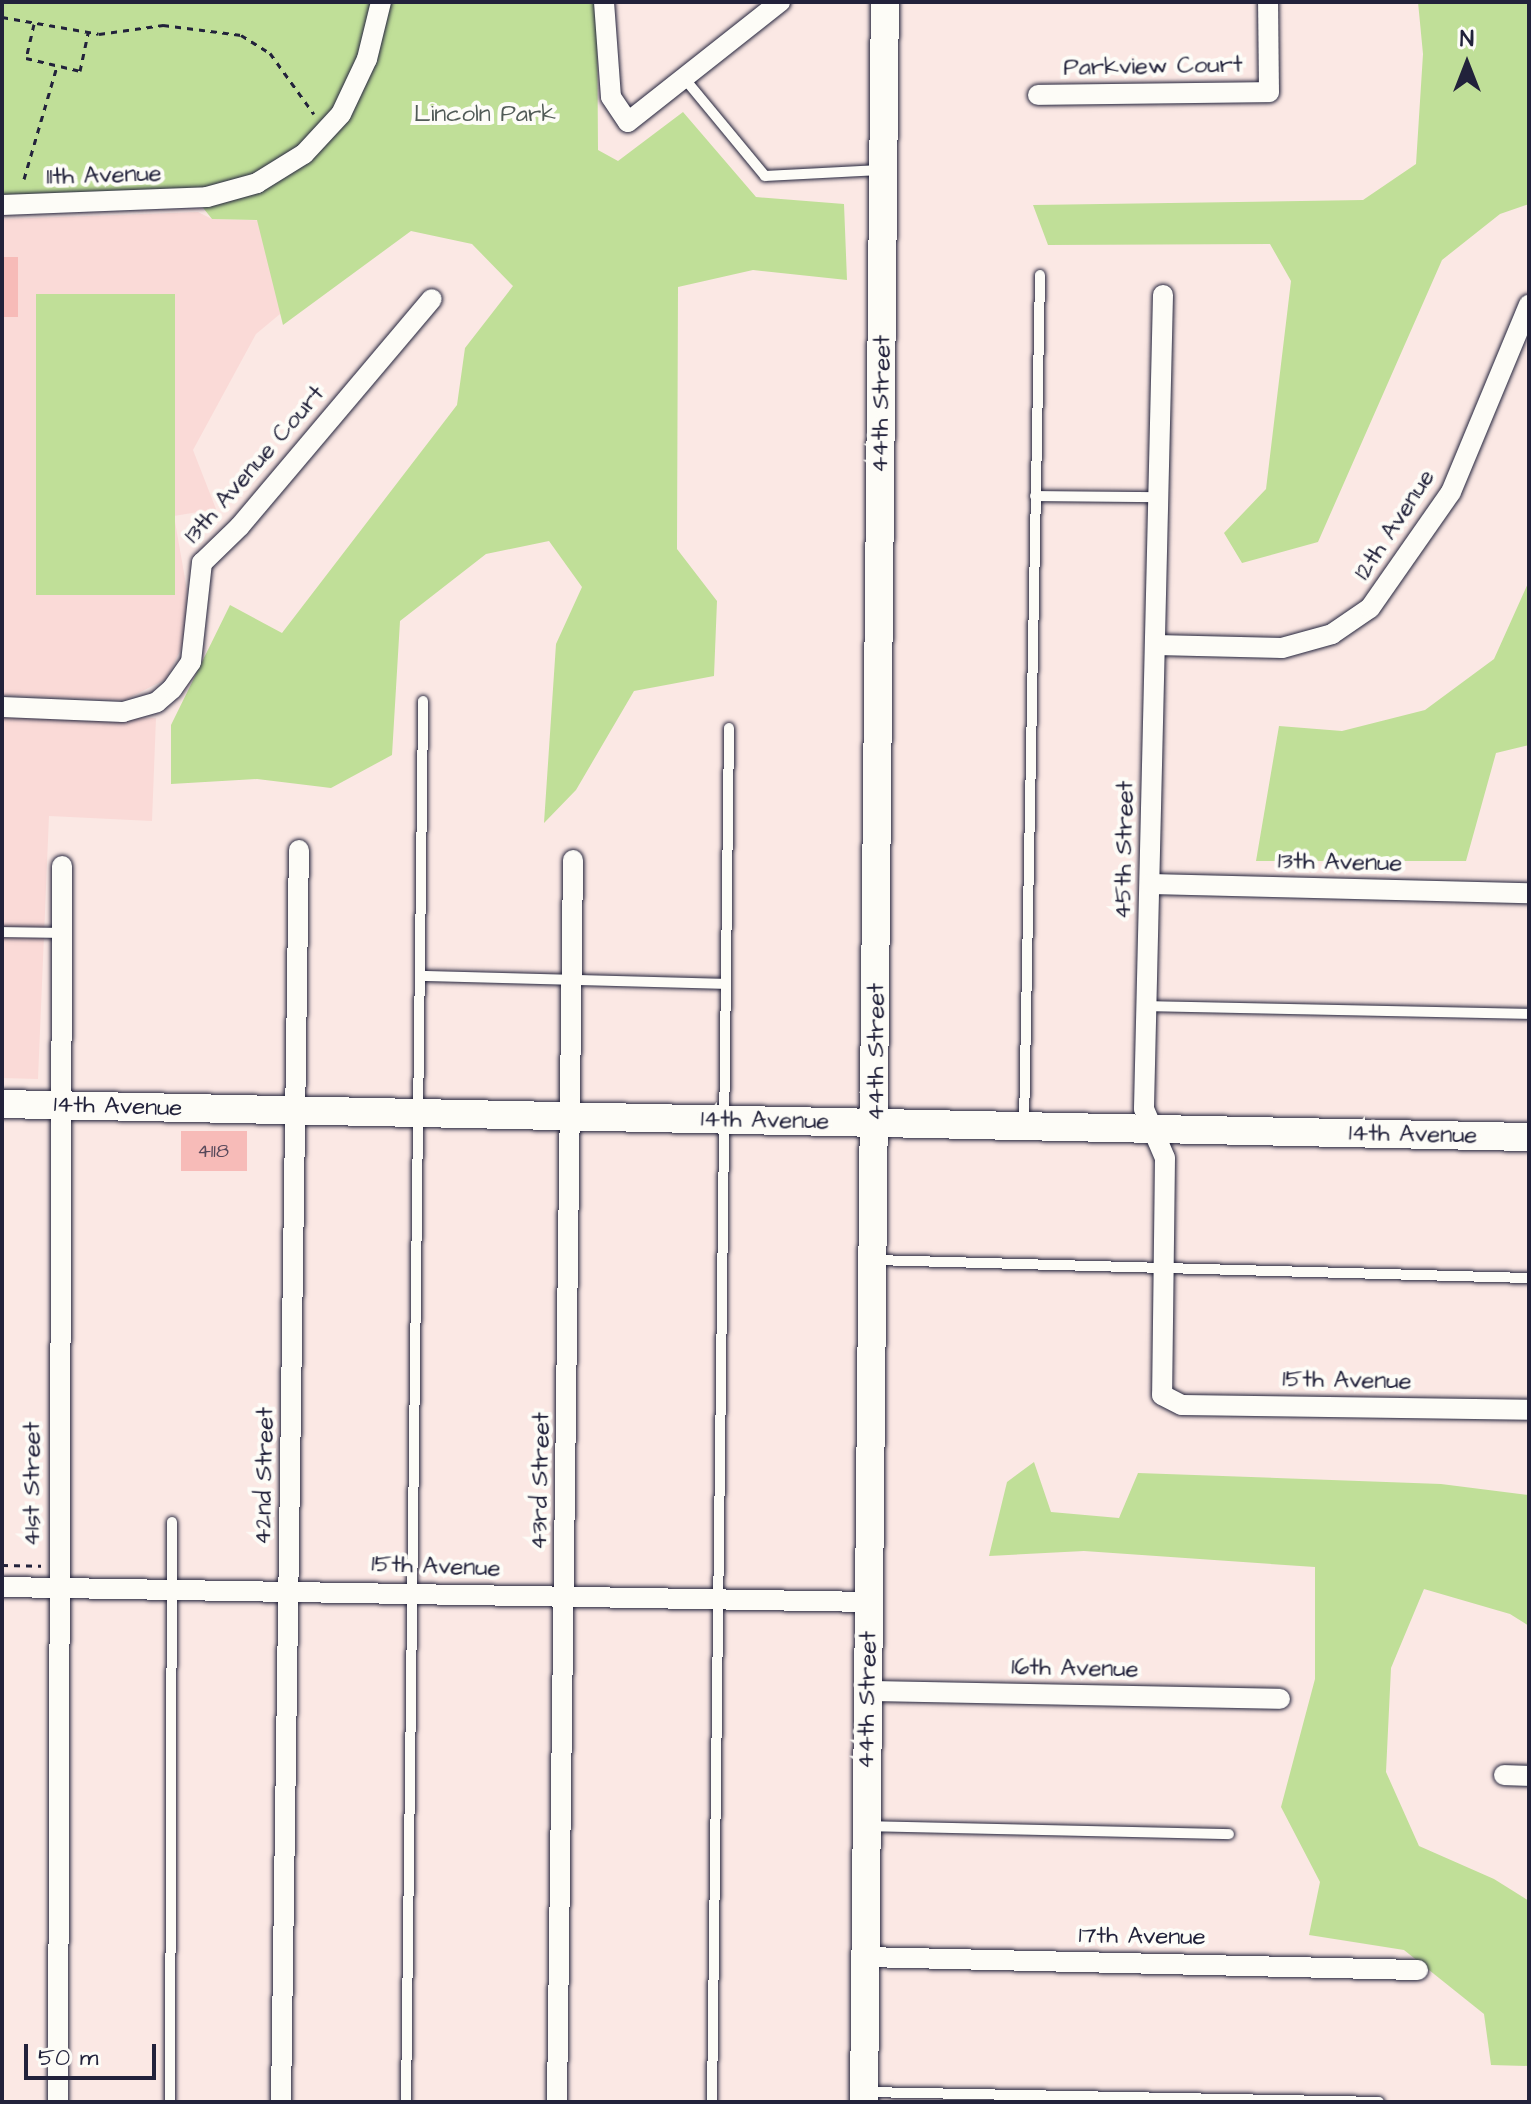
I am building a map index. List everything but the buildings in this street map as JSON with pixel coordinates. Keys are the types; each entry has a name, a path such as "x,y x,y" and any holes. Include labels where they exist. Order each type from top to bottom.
{"street":[{"path":"330,128 355,92 381,2"},
{"path":"604,2 611,97 628,122 780,2"},
{"name":"44th Street","path":"864,2097 877,1122 885,2"},
{"name":"Parkview Court","path":"1038,95 1269,92 1268,2"},
{"name":"11th Avenue","path":"2,205 207,197 257,183 304,154 330,128"},
{"name":"45th Street","path":"1163,295 1144,1109 1165,1158 1161,1388 1166,1399"},
{"name":"13th Avenue Court","path":"2,707 123,712 157,702 172,689 191,662 202,563 240,526 432,299"},
{"name":"12th Avenue","path":"1156,645 1282,648 1332,634 1370,608 1451,492 1529,305"},
{"name":"42nd Street","path":"281,2102 299,850"},
{"name":"43rd Street","path":"557,2102 574,980 573,860"},
{"name":"41st Street","path":"58,2102 62,866"},
{"name":"13th Avenue","path":"1150,884 1529,893"},
{"name":"14th Avenue","path":"2,1104 419,1116 877,1122 1529,1137"},
{"name":"15th Avenue","path":"1166,1399 1182,1405 1529,1410"},
{"name":"15th Avenue","path":"2,1587 289,1589 869,1602"},
{"name":"16th Avenue","path":"869,1691 1280,1699"},
{"path":"1504,1775 1529,1776"},
{"name":"17th Avenue","path":"865,1957 1418,1970"}],"lane":[{"path":"684,78 765,176 884,170"},
{"path":"1024,1125 1040,275"},
{"path":"1035,496 1159,497"},
{"path":"406,2102 423,701"},
{"path":"712,2102 729,728"},
{"path":"2,932 61,933"},
{"path":"422,976 725,984"},
{"path":"1147,1006 1529,1014"},
{"path":"875,1260 1529,1278"},
{"path":"170,2102 172,1522"},
{"path":"867,1826 1229,1834"},
{"path":"864,2097 1379,2102"}],"path":[{"path":"2,17 88,32 163,25 241,35 270,53 302,104 330,128"},
{"path":"34,24 26,58 80,71 88,32"},
{"path":"24,179 57,66"},
{"path":"2,1565 48,1566"}],"shaded area":[{"path":"198,212 212,219 388,224 256,334 193,450 216,509 174,516 187,590 186,621 183,645 166,679 125,700 2,695 2,219"},
{"path":"2,717 156,718 152,821 49,816 38,1079 2,1078"}],"green space":[{"name":"Lincoln Park","path":"2,2 597,2 598,150 618,161 683,112 756,197 844,204 847,280 753,270 678,287 677,549 717,601 714,676 634,691 576,790 544,823 556,644 582,587 549,541 486,554 400,621 392,755 331,788 257,779 171,784 171,725 230,605 282,633 457,405 465,348 513,286 472,244 411,231 283,325 257,220 212,219 188,189 2,195"},
{"path":"1418,2 1529,2 1529,204 1500,214 1442,260 1318,542 1242,563 1224,533 1266,489 1291,281 1270,244 1048,245 1033,205 1363,200 1416,164 1423,54"},
{"path":"36,294 175,294 175,595 36,595"},
{"path":"1529,581 1529,745 1496,753 1466,861 1256,861 1279,726 1342,731 1425,710 1494,659"},
{"path":"1034,1462 1051,1512 1119,1518 1138,1473 1441,1484 1529,1495 1529,1626 1510,1614 1424,1589 1391,1668 1386,1772 1419,1846 1494,1879 1529,1901 1529,2066 1491,2065 1484,2014 1404,1950 1309,1935 1320,1882 1281,1807 1315,1679 1315,1567 1084,1551 989,1556 1007,1482"}]}
